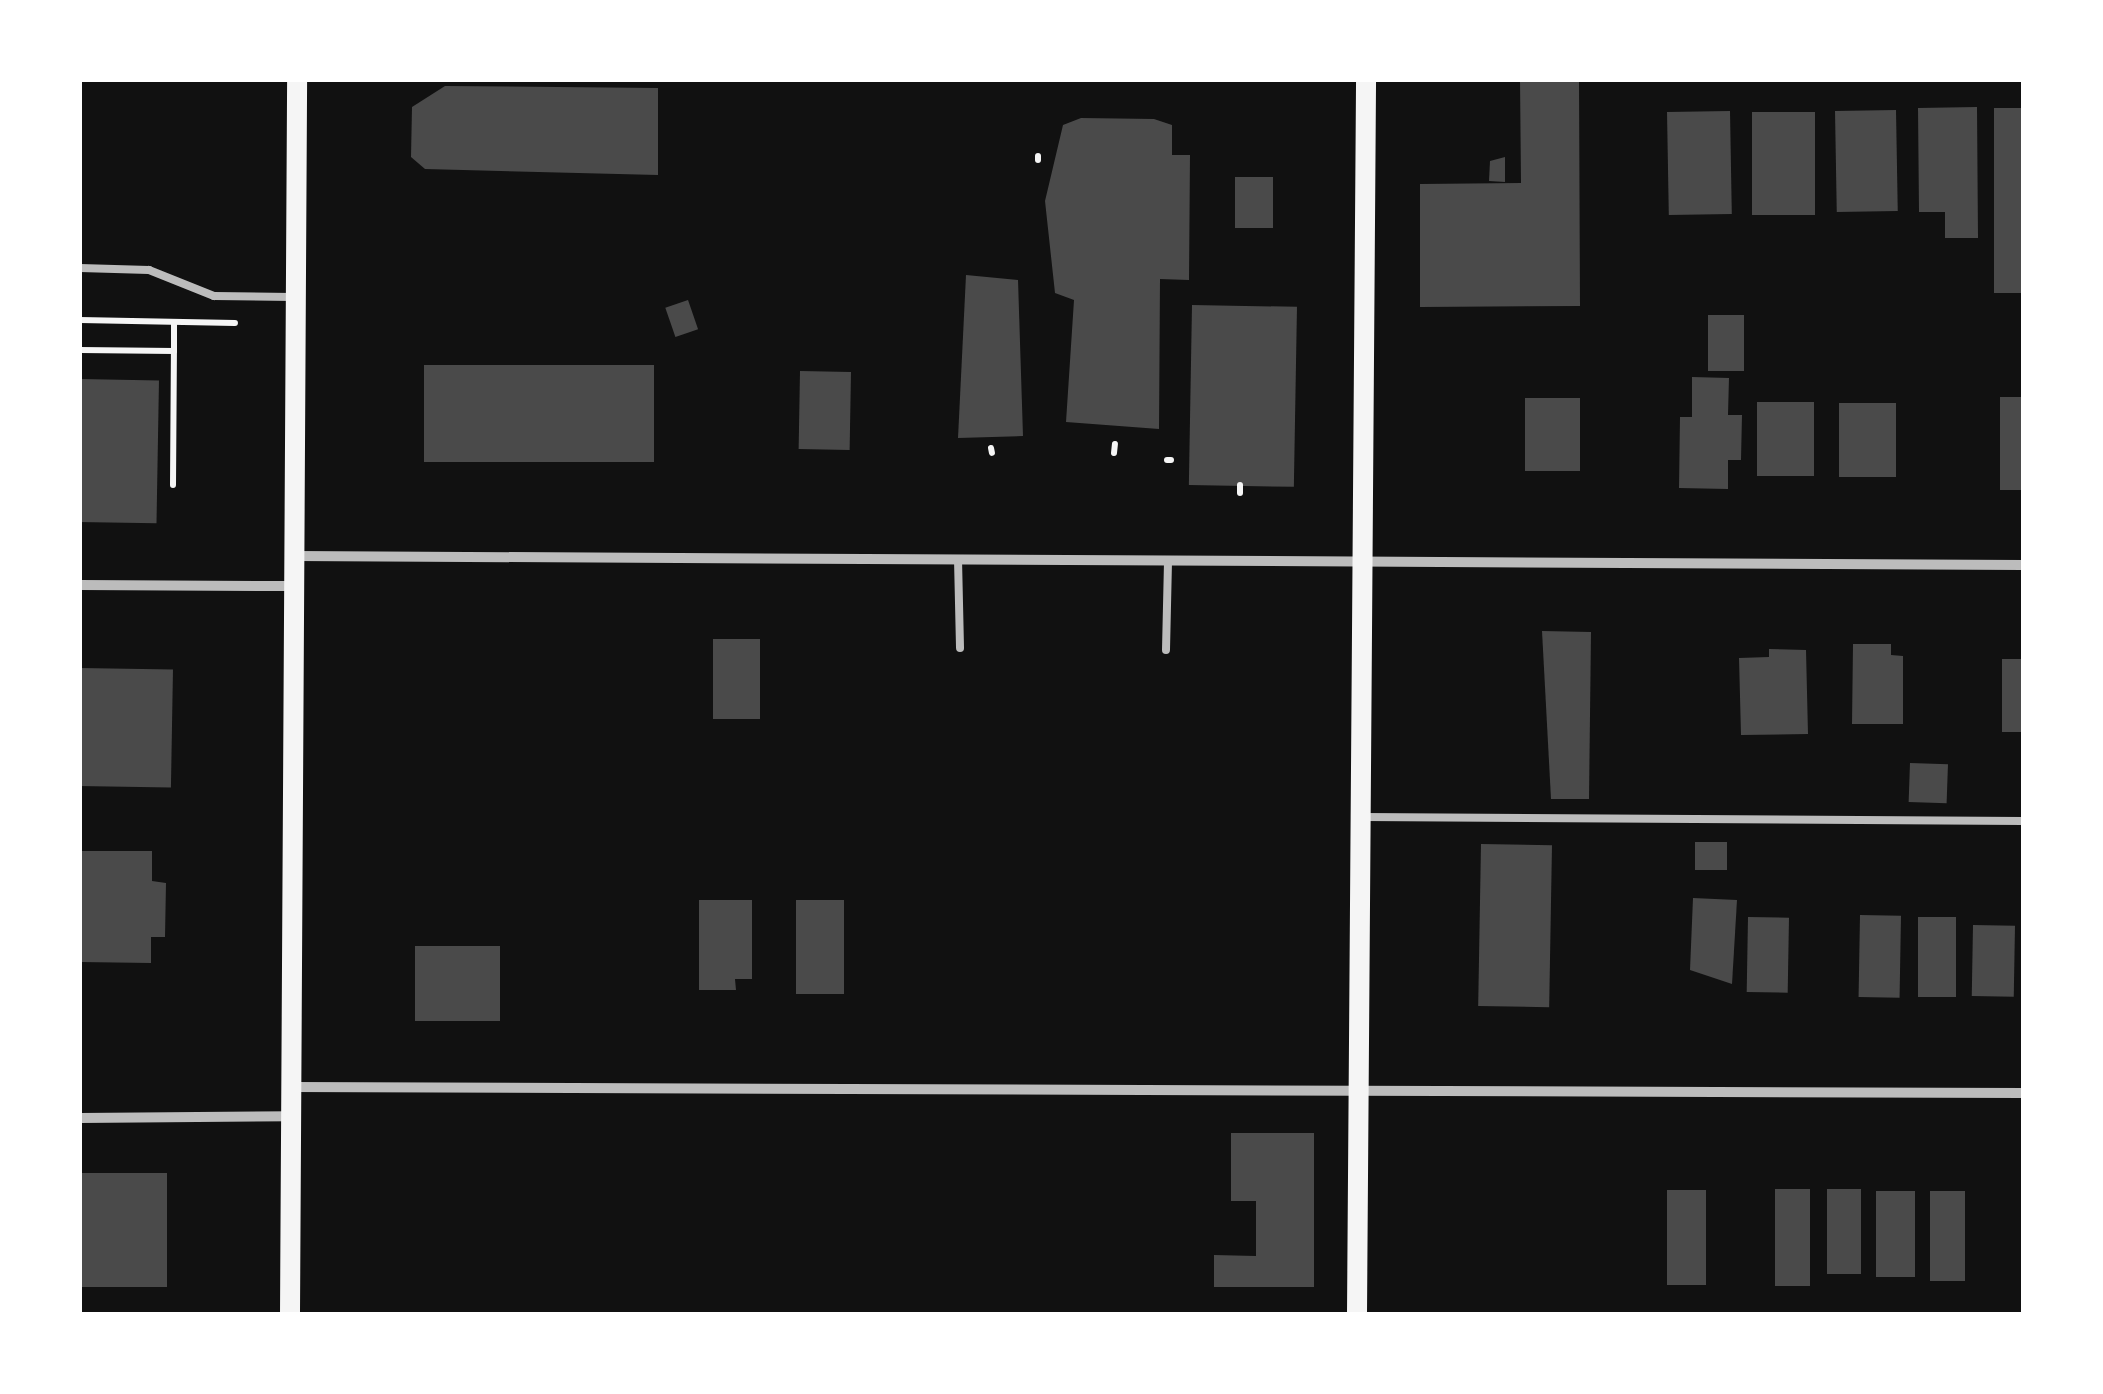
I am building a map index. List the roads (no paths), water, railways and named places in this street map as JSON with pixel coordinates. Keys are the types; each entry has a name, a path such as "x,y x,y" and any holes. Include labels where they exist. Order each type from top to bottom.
{"main road":[{"path":"290,1314 297,80"},
{"path":"1358,1314 1366,80"}],"street":[{"path":"295,556 2023,565"},
{"path":"80,585 294,586"},
{"path":"292,1087 2023,1092"},
{"path":"80,1118 292,1116"}],"lane":[{"path":"80,268 149,270 214,296 296,297"},
{"path":"958,560 960,648"},
{"path":"1166,650 1168,561"},
{"path":"1362,818 2023,820"}]}
